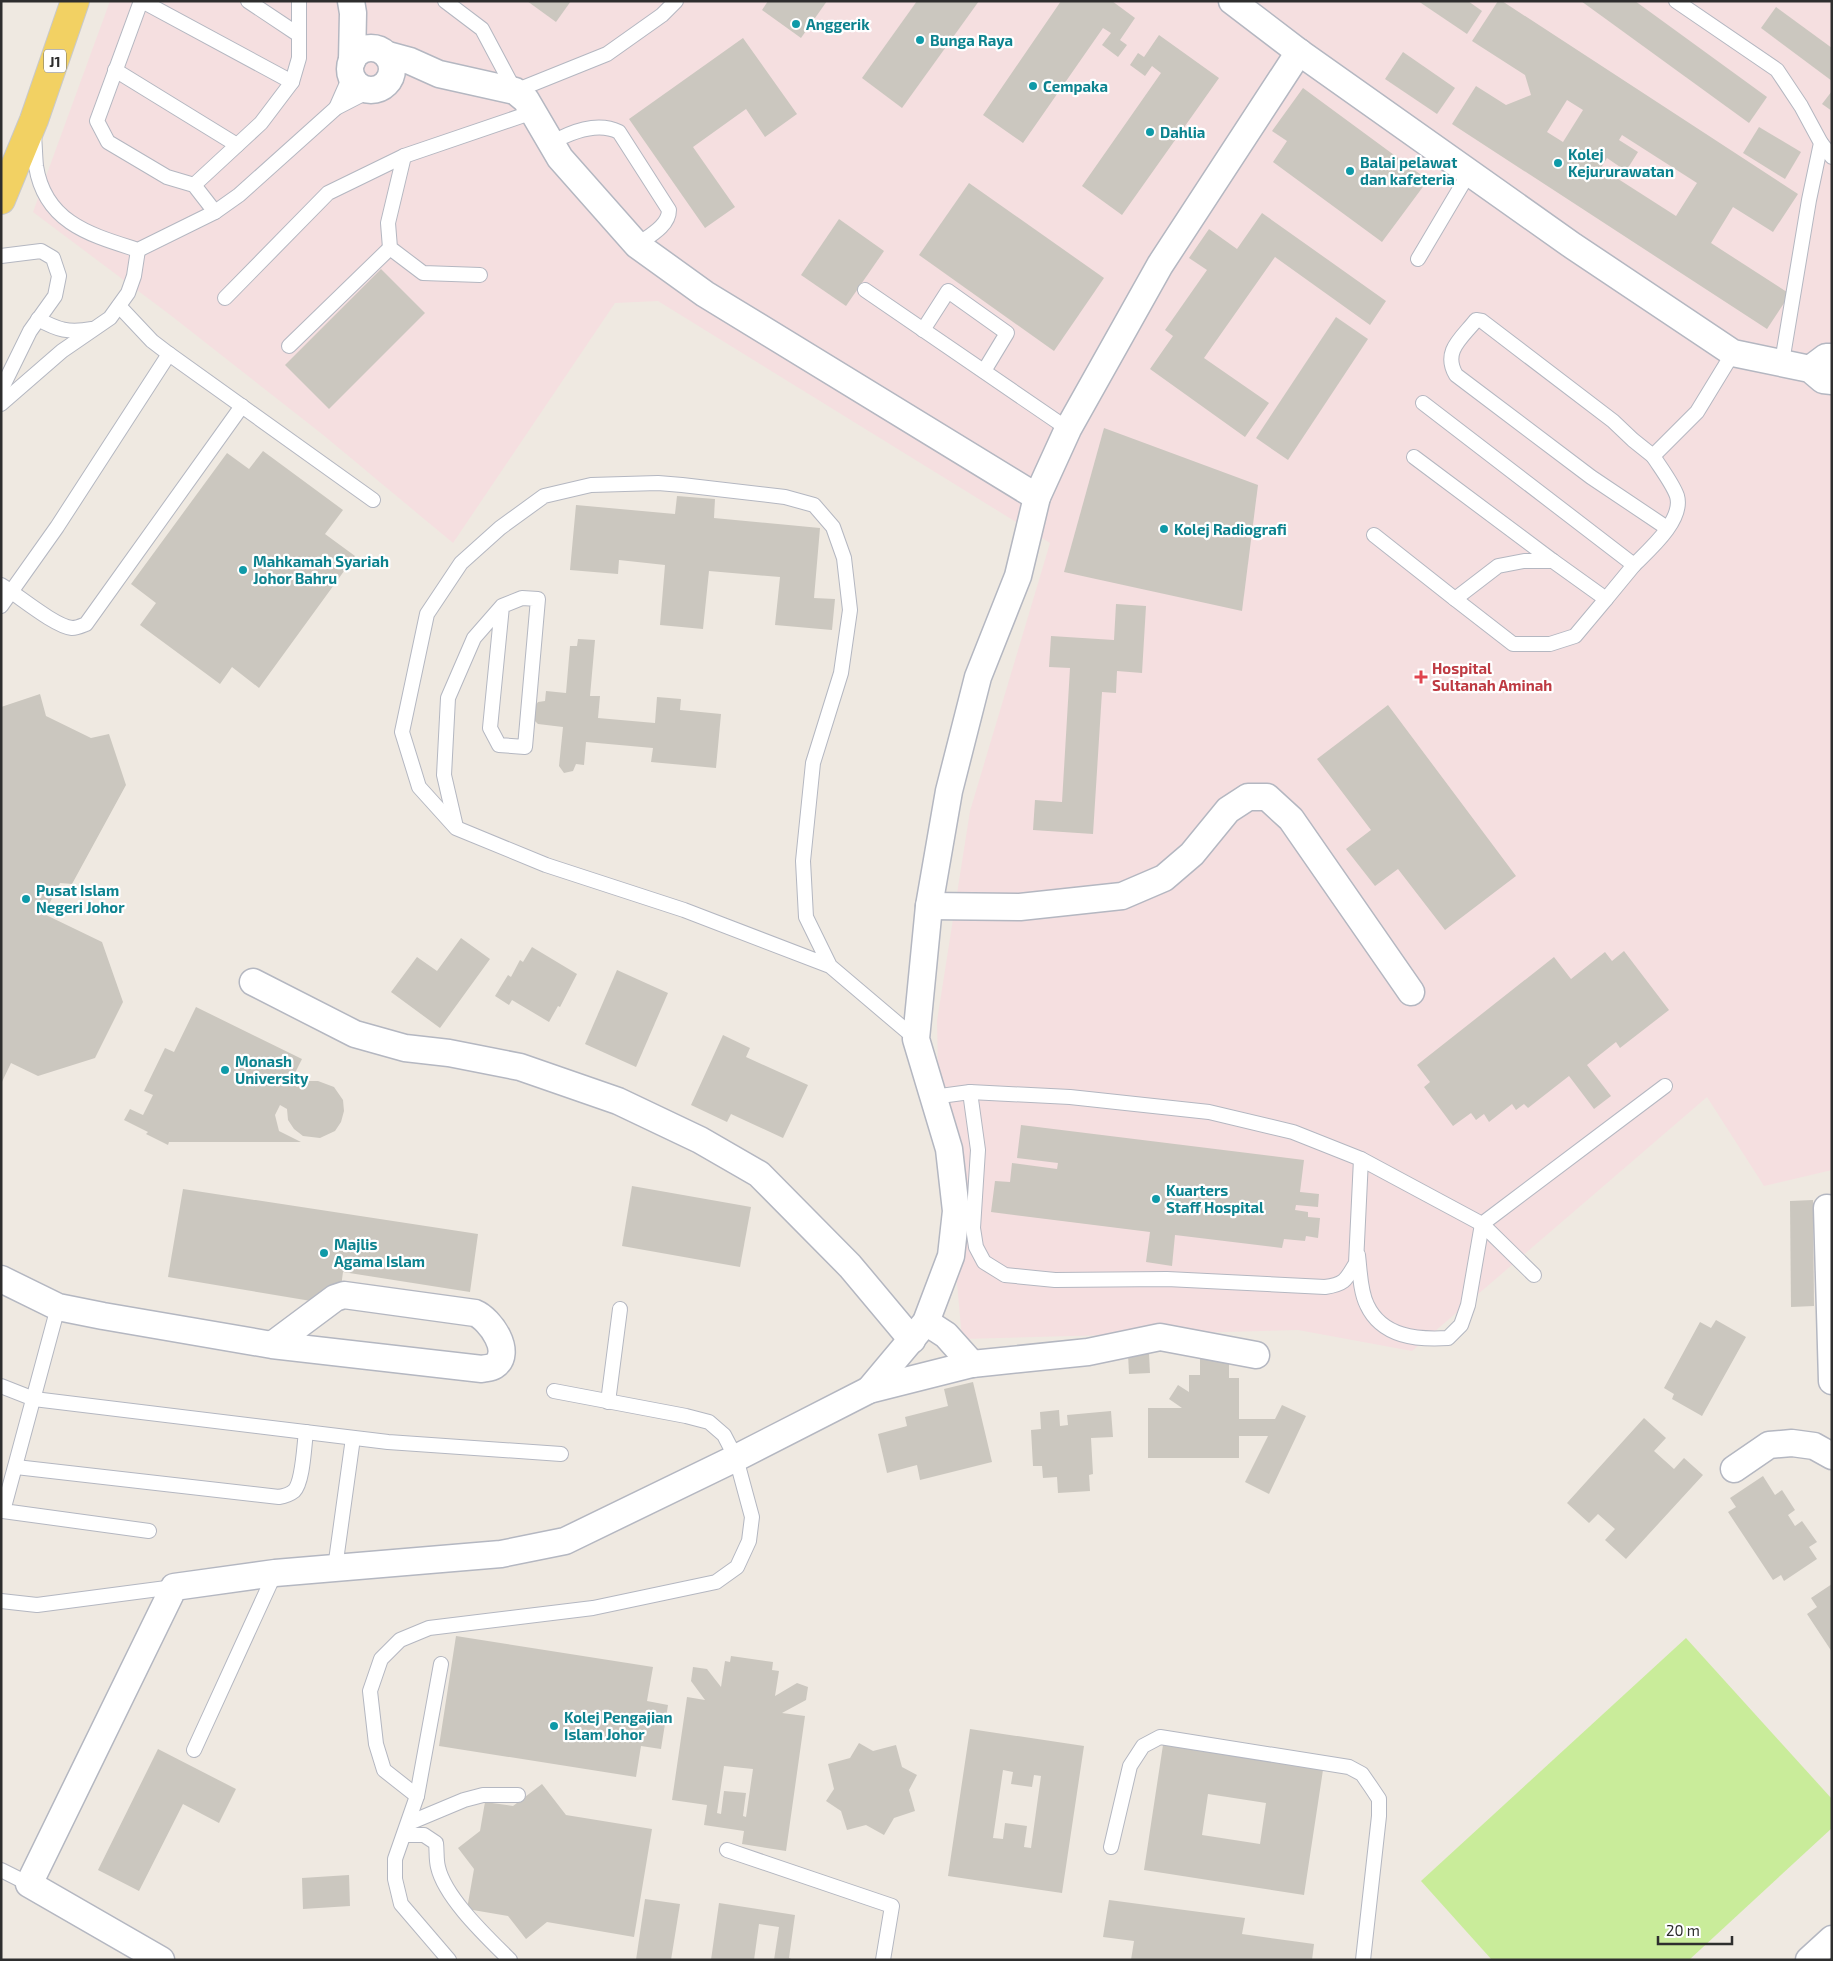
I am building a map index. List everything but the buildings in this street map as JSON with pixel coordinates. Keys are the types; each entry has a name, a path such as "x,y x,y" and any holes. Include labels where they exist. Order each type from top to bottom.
{"main road":[{"name":"J1","path":"1,200 34,120 76,1"}],"street":[{"path":"1235,2 1299,52 1469,173 1573,246 1733,353 1825,369"},
{"path":"352,7 351,68 358,85 379,86 439,74"},
{"path":"352,7 393,69 379,86"},
{"path":"351,68 361,50 382,51 439,74 515,91 526,100 560,158 637,245 705,294 1037,497"},
{"path":"869,1390 919,1331 951,1256 956,1211 949,1148 916,1039 929,906 949,791 976,686 1018,576 1037,497 1068,429 1160,265 1299,52"},
{"path":"929,906 1020,906 1122,896 1164,878 1192,854 1228,810 1248,798 1267,797 1291,820 1410,992"},
{"path":"253,982 355,1034 405,1048 450,1053 520,1067 618,1101 700,1140 758,1174 850,1266 919,1331 946,1335 972,1364"},
{"path":"1826,1208 1832,1381"},
{"path":"1,1279 58,1307 272,1345 482,1369 493,1367 501,1358 502,1347 487,1321 475,1313 344,1294 335,1298 272,1345"},
{"path":"161,1960 29,1884 174,1587 275,1573 500,1554 565,1541 736,1458 869,1390 972,1364 1088,1352 1160,1337 1256,1356"},
{"path":"1734,1469 1769,1445 1792,1442 1814,1446 1832,1456"}],"lane":[{"path":"215,212 194,184 167,177 108,142 97,121 142,1 292,82"},
{"path":"248,1 299,36"},
{"path":"194,184 261,123 292,82 299,58 299,1"},
{"path":"445,1 482,29 515,91 607,54 662,15 676,1"},
{"path":"1676,1 1777,70 1801,106 1821,144 1832,157"},
{"path":"336,108 351,68"},
{"path":"115,70 237,145"},
{"path":"34,120 36,167 44,193 58,214 92,234 138,250 215,212 239,195 336,108 379,86"},
{"path":"225,298 328,193 404,156 533,112"},
{"path":"551,144 564,136 591,128 610,128 619,132 670,210 666,223 637,245"},
{"path":"1782,362 1808,200 1821,144"},
{"path":"404,156 388,223 390,248 423,273 480,275"},
{"path":"1418,260 1469,173"},
{"path":"289,346 390,248"},
{"path":"1,404 62,351 110,318 128,293 134,276 138,250"},
{"path":"1,256 41,251 52,258 59,276 55,296 38,319 15,359 1,390"},
{"path":"866,290 1068,429"},
{"path":"923,330 948,291 1007,333 984,372"},
{"path":"119,306 152,340 169,354 373,500"},
{"path":"38,319 63,330 75,332 94,328"},
{"path":"1374,535 1513,644 1550,644 1575,636 1634,565 1654,545 1667,528 1679,510 1677,496 1653,456 1614,421 1482,321 1476,320 1452,352 1450,359 1456,375 1592,477 1667,528"},
{"path":"1653,456 1697,412 1733,353"},
{"path":"1,606 7,589 57,527 169,354"},
{"path":"1423,403 1634,565"},
{"path":"7,589 58,623 70,628 78,628 86,624 242,406"},
{"path":"1414,456 1606,599"},
{"path":"830,966 806,917 803,861 813,763 841,673 850,610 844,558 833,527 814,505 786,497 674,484 591,485 544,496 500,528 461,564 427,614 402,732 419,787 456,828 546,865 684,910 830,966 916,1039"},
{"path":"1455,599 1498,566 1524,561 1553,561"},
{"path":"456,828 444,774 448,698 474,638 502,606 522,598 538,600 525,747 499,744 490,728 502,606"},
{"path":"1356,1245 1366,1305 1376,1320 1394,1333 1417,1339 1448,1338 1461,1325 1468,1306 1482,1224 1666,1086"},
{"path":"933,1097 970,1092 1070,1097 1209,1112 1293,1132 1361,1159 1482,1224 1534,1275"},
{"path":"970,1092 978,1150 973,1228 976,1247 984,1262 1005,1276 1055,1280 1167,1279 1326,1287 1340,1284 1348,1276 1356,1263 1361,1159"},
{"path":"58,1307 3,1511 149,1531"},
{"path":"608,1402 620,1308"},
{"path":"1,1386 34,1399 353,1438 560,1454"},
{"path":"417,1796 384,1770 376,1744 375,1718 370,1691 381,1659 400,1640 430,1628 593,1608 716,1582 737,1567 749,1541 752,1517 736,1458 724,1435 709,1422 554,1391"},
{"path":"16,1468 279,1497 288,1495 295,1490 299,1481 306,1432"},
{"path":"335,1568 353,1438"},
{"path":"194,1750 275,1573"},
{"path":"1,1602 37,1605 174,1587"},
{"path":"441,1664 417,1796 395,1859 395,1879 401,1904 449,1960"},
{"path":"1111,1847 1130,1766 1143,1746 1160,1737 1349,1767 1362,1774 1378,1800 1379,1816 1363,1960"},
{"path":"406,1829 464,1800 483,1795 518,1795"},
{"path":"406,1829 424,1835 436,1843 438,1867 449,1891 482,1931 510,1960"},
{"path":"727,1850 892,1906 883,1960"},
{"path":"1,1870 29,1884"}],"shaded area":[{"name":"Hospital Sultanah Aminah","path":"110,1 1832,1 1832,1170 1764,1186 1707,1097 1412,1351 1298,1330 962,1339 938,1070 937,1021 970,811 1050,543 658,301 615,303 453,543 322,434 169,314 33,212"}],"green space":[{"path":"1686,1638 1832,1799 1832,1828 1689,1960 1492,1960 1421,1881"}],"place":[{"name":"Anggerik","path":"796,24"},
{"name":"Bunga Raya","path":"920,40"},
{"name":"Cempaka","path":"1033,86"},
{"name":"Dahlia","path":"1150,132"},
{"name":"Kolej Kejururawatan","path":"1558,163"},
{"name":"Balai pelawat dan kafeteria","path":"1350,171"},
{"name":"Kolej Radiografi","path":"1164,529"},
{"name":"Mahkamah Syariah Johor Bahru","path":"243,570"},
{"name":"Hospital Sultanah Aminah","path":"1421,677"},
{"name":"Pusat Islam Negeri Johor","path":"26,899"},
{"name":"Monash University","path":"225,1070"},
{"name":"Kuarters Staff Hospital","path":"1156,1199"},
{"name":"Majlis Agama Islam","path":"324,1253"},
{"name":"Kolej Pengajian Islam Johor","path":"554,1726"}]}
